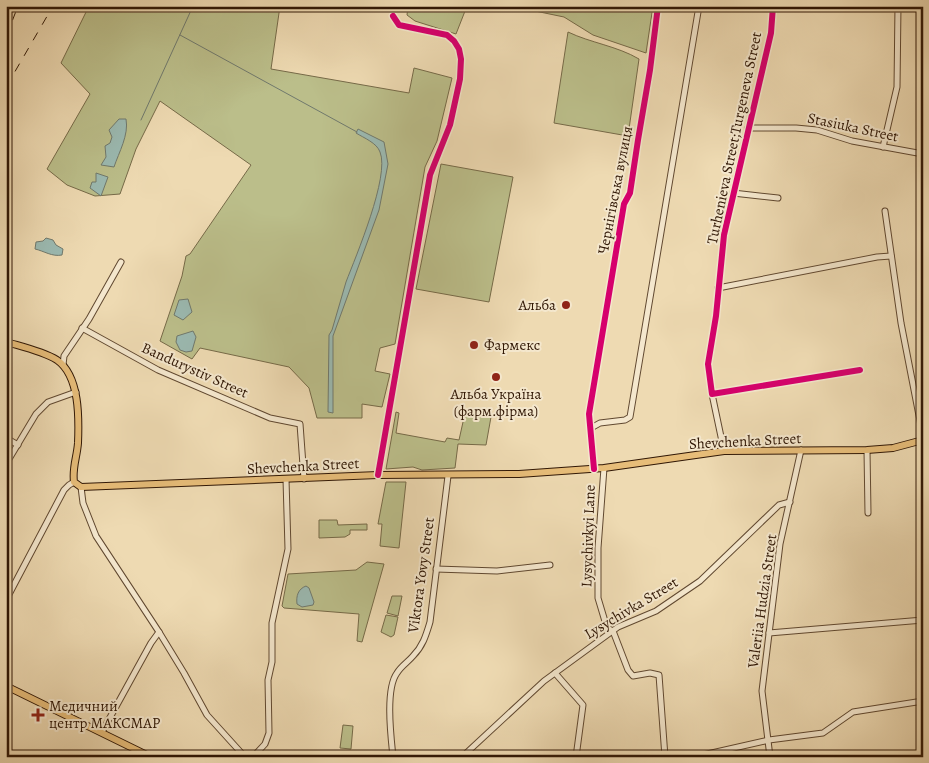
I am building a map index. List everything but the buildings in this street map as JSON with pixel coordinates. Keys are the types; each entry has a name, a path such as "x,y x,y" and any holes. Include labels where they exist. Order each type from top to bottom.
{"main road":[{"path":"6,342 44,354 63,365 76,392 78,446 73,474 74,482 81,487"},
{"name":"Shevchenka Street","path":"81,487 378,475 519,474 604,468 724,452 893,448 923,440"},
{"path":"6,686 151,757"}],"street":[{"name":"Чернігівська вулиця","path":"591,428 589,414 624,204 630,193 650,70 658,6"},
{"path":"594,469 591,428 600,424 625,420 630,416 700,6"},
{"name":"Turhenieva Street;Turgeneva Street","path":"724,452 708,364 716,316 724,235 771,33 774,6"},
{"path":"883,147 897,87 898,6"},
{"path":"378,475 430,175 450,125 460,78 461,59 459,49 446,35 399,25 393,16"},
{"name":"Stasiuka Street","path":"748,128 817,130 852,141 923,154"},
{"path":"733,194 778,198"},
{"path":"886,211 901,323 923,436"},
{"path":"718,288 877,257 891,256"},
{"path":"63,365 64,356 121,262"},
{"name":"Bandurystiv Street","path":"82,328 158,370 270,418 300,424 304,479"},
{"path":"712,394 860,370"},
{"path":"6,464 36,414 48,402 76,392"},
{"path":"6,438 18,445"},
{"name":"Valeriia Hudzia Street","path":"770,757 762,691 780,544 801,450"},
{"path":"867,450 868,512"},
{"name":"Lysychivkyi Lane","path":"604,468 598,548 598,598 607,628 613,631 628,670 633,676 650,673 659,675 665,757"},
{"name":"Viktora Yovy Street","path":"393,757 390,724 392,681 397,672 414,656 424,642 430,622 448,476"},
{"path":"253,757 265,744 269,733 268,680 272,662 272,623 288,549 286,479"},
{"path":"6,600 64,490 69,484 74,482"},
{"path":"81,487 83,503 96,536 160,632 207,715 245,757"},
{"name":"Lysychivka Street","path":"462,757 544,681 613,631 656,611 700,581 779,505 790,502"},
{"path":"436,569 497,571 550,565"},
{"path":"769,633 923,620"},
{"path":"102,732 151,643 160,632"},
{"path":"556,674 583,705 576,757"},
{"path":"694,757 769,740 823,733 853,712 923,701"}],"green space":[{"path":"89,6 280,6 271,69 409,93 414,68 452,78 437,141 425,167 395,344 380,348 375,371 390,374 382,407 362,404 362,418 317,418 309,388 289,367 200,348 192,359 160,341 182,276 186,256 190,254 251,165 160,101 136,149 120,194 95,196 67,185 47,169 90,94 61,63"},
{"path":"408,6 467,6 456,34 415,21 407,15"},
{"path":"511,6 653,6 646,53 593,35 564,17"},
{"path":"568,32 639,59 628,136 554,123"},
{"path":"441,164 513,177 489,302 416,289"},
{"path":"396,412 399,413 396,433 445,442 447,438 459,440 465,413 491,417 486,445 458,444 455,468 422,470 413,467 386,469"},
{"path":"386,482 406,482 399,548 380,546 382,524 378,524"},
{"path":"319,520 337,520 338,525 367,524 367,530 350,530 350,534 345,537 319,538"},
{"path":"367,562 384,564 362,642 357,641 359,614 284,608 282,606 288,574 356,570"},
{"path":"392,596 402,596 398,616 387,613"},
{"path":"386,615 398,617 394,635 391,637 381,632"},
{"path":"343,725 353,726 351,749 340,748"}],"water":[{"path":"119,119 126,119 127,125 123,143 114,167 101,165 106,157 105,146 110,143 112,137 109,130"},
{"path":"358,129 384,142 388,164 379,210 333,336 333,413 328,412 329,335 346,282 364,236 376,197 382,163 380,152 376,146 356,133"},
{"path":"96,173 108,177 101,196 90,188 92,182 96,182"},
{"path":"46,238 53,240 56,245 63,249 62,255 51,255 35,249 36,242 43,241"},
{"path":"188,299 192,312 183,320 174,315 179,300"},
{"path":"193,331 196,337 192,351 180,350 176,342 177,336"},
{"path":"306,586 309,588 314,602 313,605 302,607 297,604 297,596 299,591"}],"waterway":[{"path":"141,120 193,6"},
{"path":"180,35 357,132"}],"railway":[{"path":"6,37 18,6"},
{"path":"6,87 53,6"}],"cycle path":[{"path":"594,469 589,414 624,204 630,193 650,70 658,6"},
{"path":"773,6 771,33 724,235 716,316 708,364 712,394 860,370"},
{"path":"378,475 430,175 450,125 460,79 461,59 459,49 447,35 399,25 393,16"}],"place":[{"name":"Альба","path":"566,305"},
{"name":"Фармекс","path":"474,345"},
{"name":"Альба Україна (фарм.фірма)","path":"496,377"},
{"name":"Медичний центр МАКСМАР","path":"38,715"}]}
